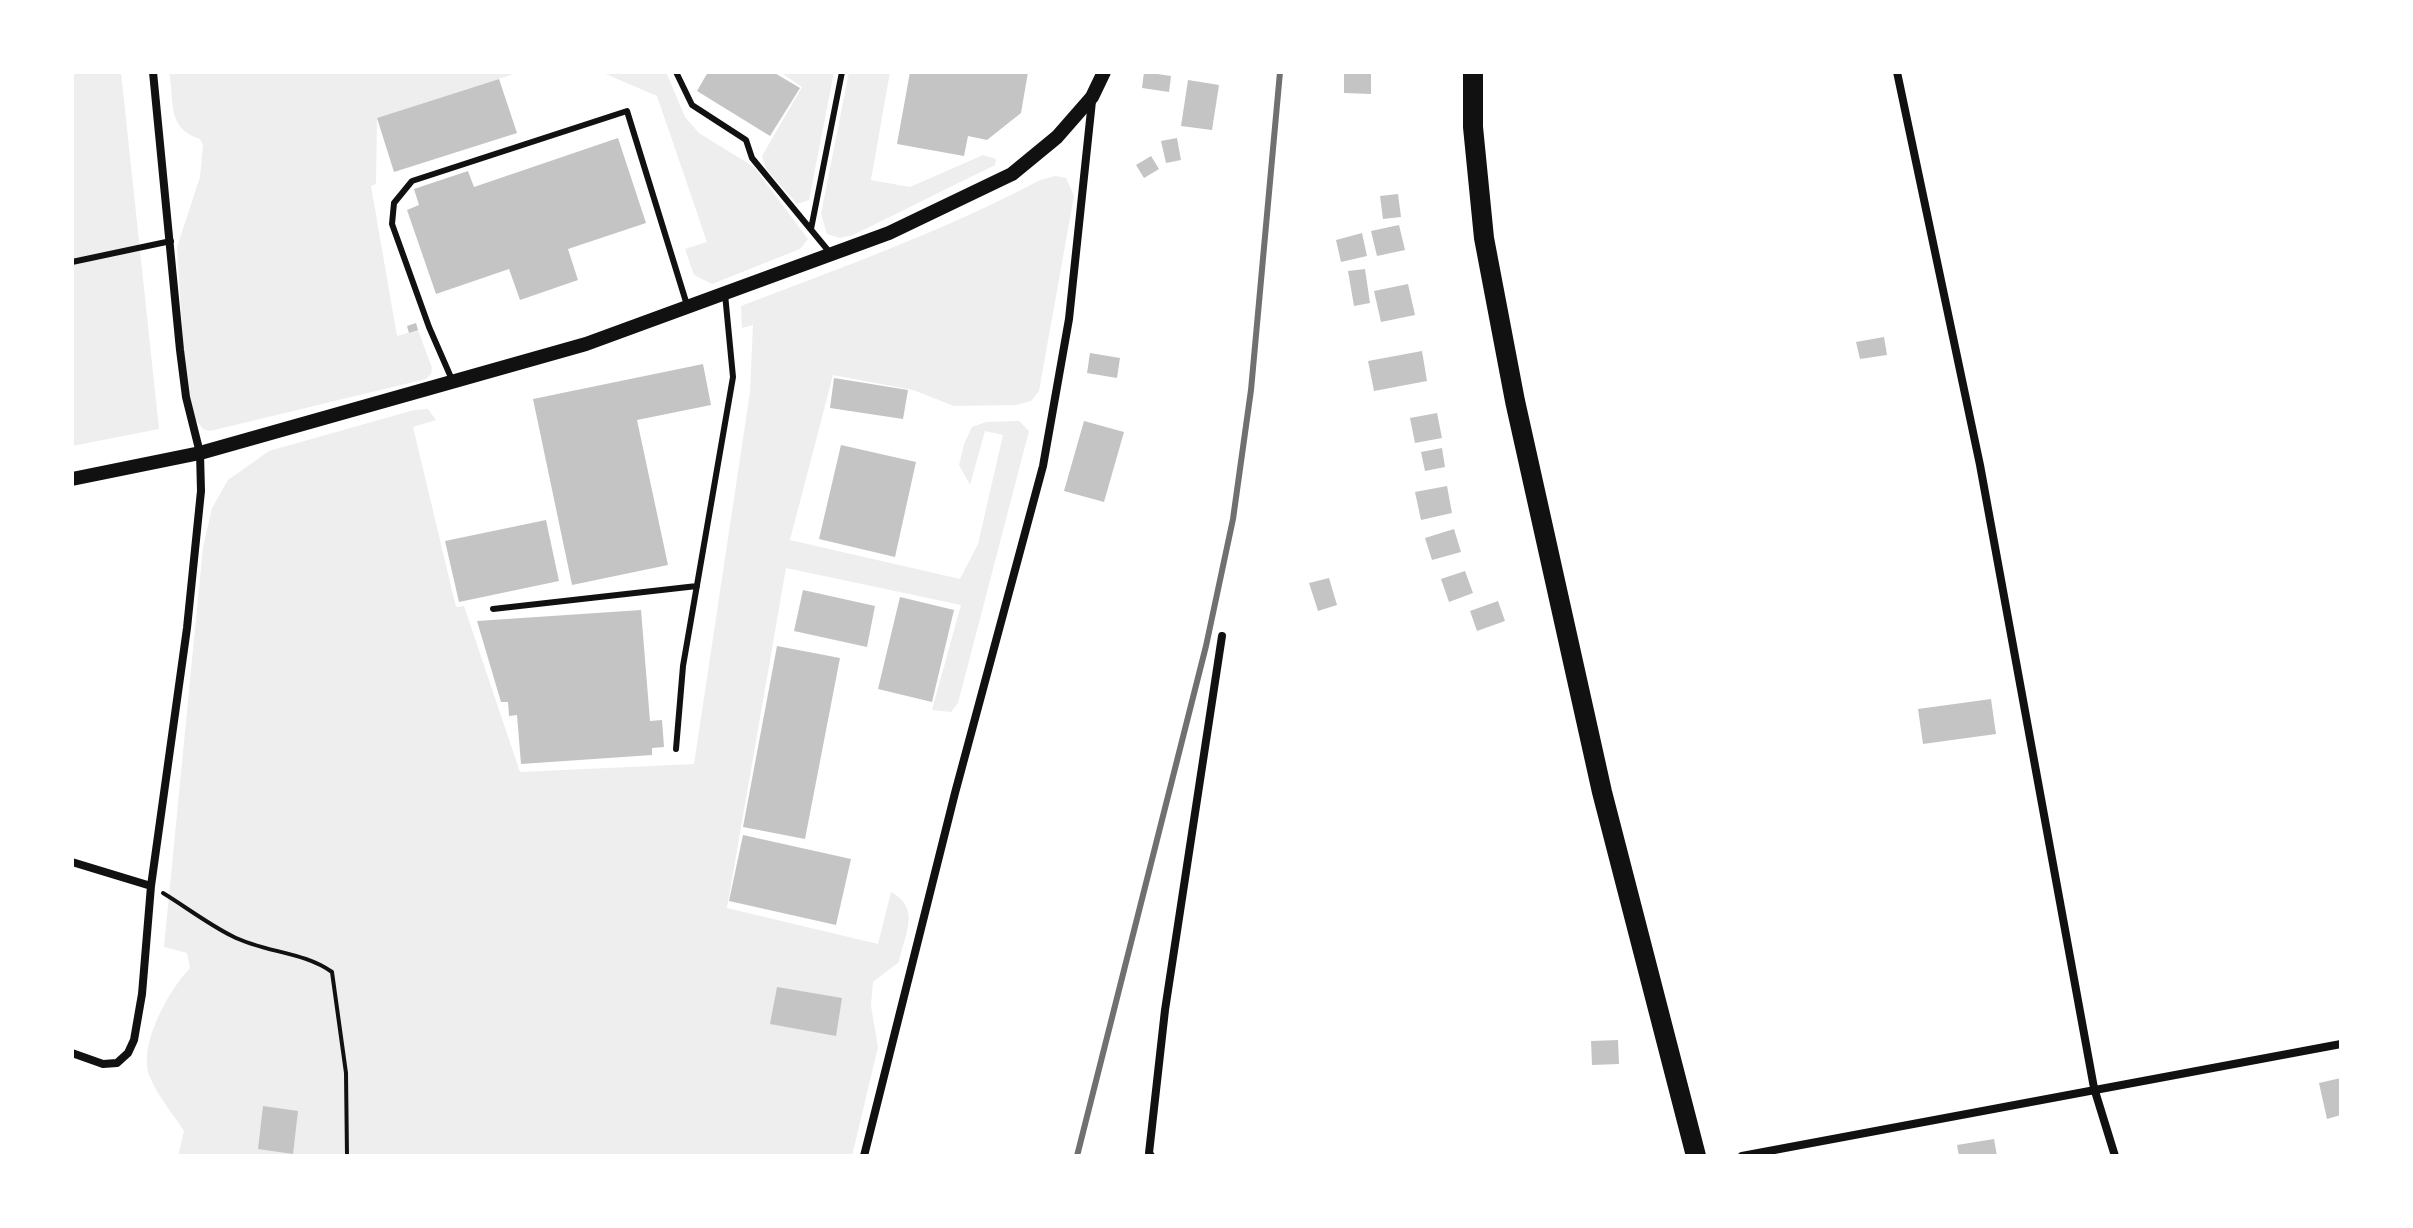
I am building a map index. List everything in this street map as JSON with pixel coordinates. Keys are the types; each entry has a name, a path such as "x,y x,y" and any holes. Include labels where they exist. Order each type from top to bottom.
{"main road":[{"path":"1473,72 1473,127 1484,238 1515,401 1602,792 1696,1156"}],"street":[{"path":"72,1053 103,1064 117,1063 128,1053 134,1040 142,994 151,886 187,628 201,491 200,453 186,397 153,72"},
{"path":"72,479 200,453 586,344 889,233 1012,174 1057,137 1092,97 1104,72"},
{"path":"1897,72 1980,465 2094,1088 2115,1156"},
{"path":"864,1156 951,808 1043,466 1069,319 1092,97"},
{"path":"1151,1156 1165,1010 1222,636"},
{"path":"72,862 151,886"},
{"path":"1742,1156 2341,1044"}],"lane":[{"path":"676,72 692,105 746,140 752,158 831,254"},
{"path":"811,229 842,72"},
{"path":"453,383 392,224 394,203 412,181 627,111 688,308"},
{"path":"72,262 171,241"},
{"path":"676,749 683,666 733,377 725,294"},
{"path":"493,609 697,586"}],"path":[{"path":"151,886 233,937 273,951 314,960 332,972 346,1073 347,1156"}],"shaded area":[{"path":"72,72 121,72 159,429 72,446"},
{"path":"169,72 520,72 377,118 376,184 371,186 397,336 418,330 432,368 426,379 210,431 203,429 195,419 185,374 177,247 200,177 203,145 200,139 181,128 176,120"},
{"path":"601,72 666,72 685,117 699,133 754,167 808,239 800,249 712,284 694,275 685,249 707,242 657,96"},
{"path":"780,72 834,72 809,200 797,204 766,169 762,156 802,87"},
{"path":"849,72 890,72 871,180 910,187 983,155 996,159 995,165 853,235 840,238 827,234 821,214"},
{"path":"1055,176 1066,178 1074,196 1039,391 1031,401 1016,405 954,406 913,390 833,375 790,540 960,579 978,544 1003,435 985,431 970,485 959,465 964,444 972,427 986,422 1019,421 1029,431 958,703 951,712 932,710 961,605 786,568 727,908 878,944 891,892 906,906 907,931 899,962 873,982 871,1006 878,1047 852,1156 178,1156 184,1131 153,1084 147,1064 148,1050 157,1019 190,968 187,953 164,947 203,547 212,508 228,480 269,451 414,410 428,409 436,420 413,427 456,607 464,606 520,772 694,764 750,392 753,325 742,328 741,306 893,248 1040,180"}],"building":[{"path":"708,72 773,72 800,88 770,136 697,91"},
{"path":"910,72 1028,72 1021,113 987,140 968,136 964,156 897,144"},
{"path":"1144,72 1171,76 1169,92 1142,88"},
{"path":"1344,72 1371,72 1371,94 1344,93"},
{"path":"499,79 517,133 394,172 377,118"},
{"path":"1188,80 1219,85 1212,130 1181,126"},
{"path":"618,138 646,223 568,249 578,280 520,300 509,269 436,294 407,210 419,205 414,189 468,171 474,187"},
{"path":"1177,138 1181,160 1166,163 1161,141"},
{"path":"1151,156 1159,169 1144,178 1136,165"},
{"path":"1398,194 1401,217 1383,219 1380,196"},
{"path":"1399,225 1405,250 1377,256 1371,231"},
{"path":"1362,233 1367,256 1341,262 1336,240"},
{"path":"1365,269 1370,303 1354,306 1348,271"},
{"path":"1408,284 1415,315 1381,322 1374,291"},
{"path":"416,323 418,330 409,333 407,326"},
{"path":"1884,337 1887,355 1860,359 1856,342"},
{"path":"1422,351 1427,381 1374,391 1368,361"},
{"path":"1090,353 1120,358 1117,378 1087,373"},
{"path":"703,364 711,405 637,420 668,565 572,585 533,399"},
{"path":"834,378 908,390 903,419 830,408"},
{"path":"1437,413 1442,438 1415,443 1410,418"},
{"path":"1084,421 1124,432 1104,502 1064,491"},
{"path":"841,445 916,462 895,557 819,539"},
{"path":"1442,448 1445,467 1425,471 1421,452"},
{"path":"1447,486 1452,513 1421,520 1415,492"},
{"path":"546,520 559,581 459,602 445,541"},
{"path":"1454,529 1461,552 1432,560 1425,538"},
{"path":"1465,571 1473,593 1449,602 1441,579"},
{"path":"1329,578 1337,605 1318,611 1309,583"},
{"path":"803,590 875,606 867,647 794,631"},
{"path":"900,597 954,610 932,702 878,689"},
{"path":"1498,601 1505,621 1477,631 1470,611"},
{"path":"641,610 650,721 662,720 664,747 652,748 652,755 521,764 517,715 509,716 508,702 501,702 477,621"},
{"path":"777,646 840,658 805,839 743,827"},
{"path":"1991,699 1996,734 1923,744 1918,709"},
{"path":"743,835 851,859 836,925 729,901"},
{"path":"777,987 842,998 836,1036 770,1024"},
{"path":"1618,1040 1619,1064 1592,1065 1591,1041"},
{"path":"2341,1078 2341,1115 2327,1119 2319,1083"},
{"path":"263,1106 298,1111 293,1154 258,1149"},
{"path":"1994,1139 1997,1156 1959,1156 1957,1145"}],"railway":[{"path":"1077,1156 1206,646 1233,519 1251,390 1280,72"}]}
